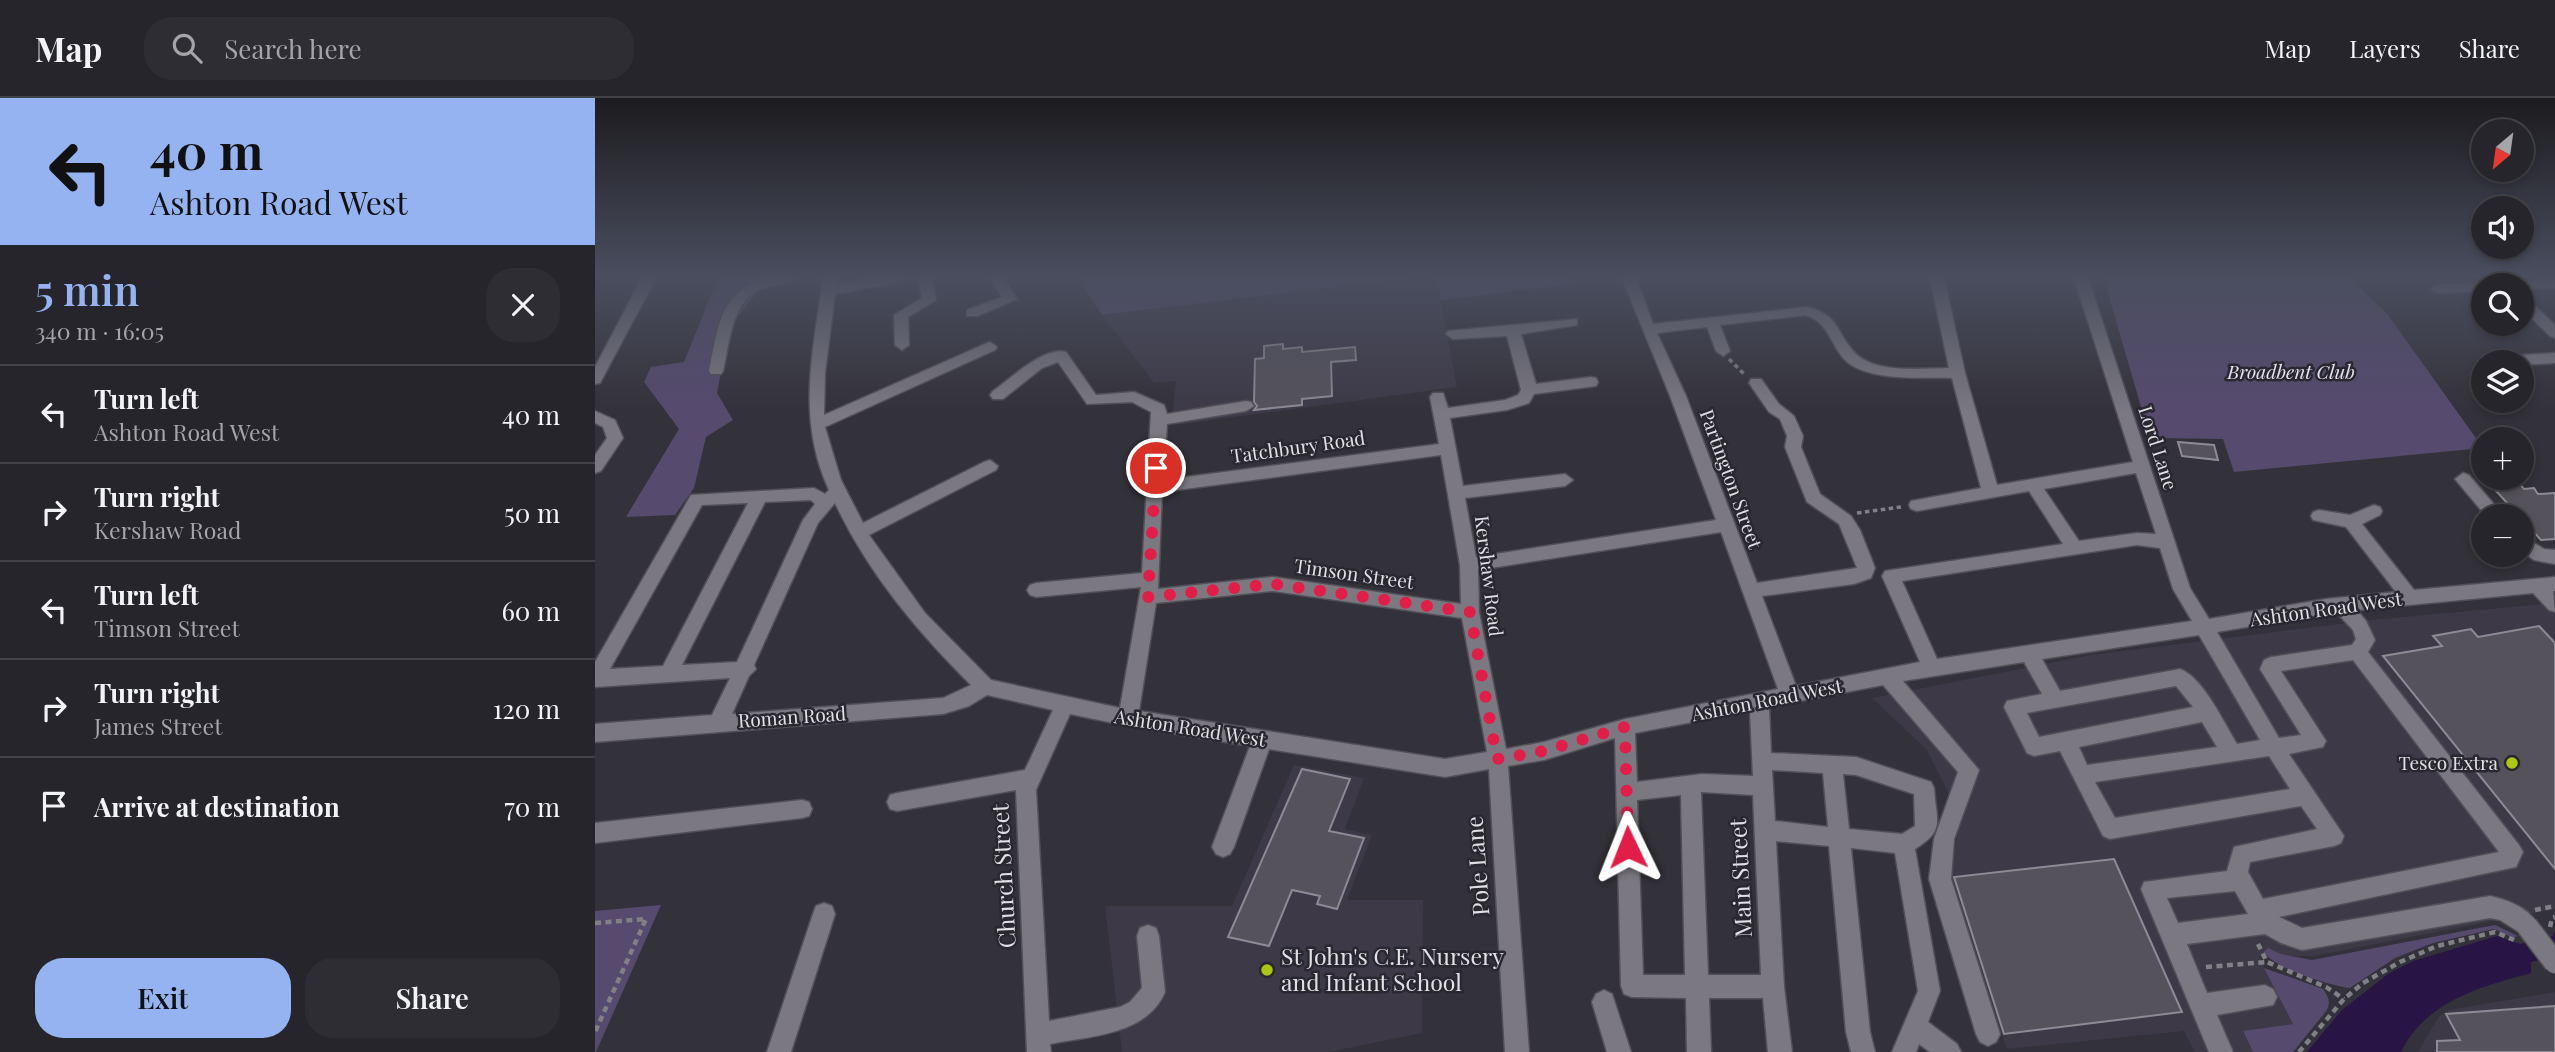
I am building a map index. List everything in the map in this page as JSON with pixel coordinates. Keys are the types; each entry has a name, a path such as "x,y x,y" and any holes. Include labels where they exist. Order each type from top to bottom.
{"street":[{"path":"595,379 627,323"},
{"path":"716,371 729,323"},
{"path":"825,323 816,425 832,497 860,532 911,610 985,687"},
{"path":"901,323 902,345"},
{"path":"1454,334 1513,331 1569,323"},
{"name":"Partington Street","path":"1646,323 1678,396 1790,695"},
{"path":"1648,329 1693,323"},
{"path":"1712,323 1723,351"},
{"path":"1830,323 1846,350 1860,363 1882,369 1958,373"},
{"path":"1947,323 1991,493"},
{"name":"Lord Lane","path":"2096,323 2182,589 2275,748 2334,836 2241,854 2237,873 2241,880"},
{"path":"1513,331 1529,390 1591,382"},
{"path":"595,347 614,348"},
{"path":"816,425 990,347"},
{"path":"998,395 1037,365 1061,355 1092,400 1135,397 1159,409 1149,588 1128,718"},
{"path":"2534,359 2555,358"},
{"path":"1751,591 1854,578 1865,573 1866,568 1852,530 1839,515 1813,498 1793,447 1795,436 1786,416 1774,408 1756,383"},
{"name":"Kershaw Road","path":"1497,759 1470,612 1469,565 1440,406 1507,405 1524,399 1529,390"},
{"path":"1160,425 1246,406"},
{"path":"595,416 610,424 615,438 595,467"},
{"name":"Tatchbury Road","path":"1154,487 1448,448"},
{"path":"860,532 990,466"},
{"path":"1917,505 2143,466"},
{"path":"2463,479 2485,504"},
{"path":"1456,493 1565,480"},
{"path":"2034,485 2075,549"},
{"path":"596,678 697,499 814,494 832,497"},
{"path":"668,674 760,496"},
{"path":"719,722 811,520 832,497"},
{"path":"2319,516 2351,522 2374,511"},
{"path":"2351,522 2410,598"},
{"path":"1469,565 1726,525"},
{"path":"1932,668 1891,576 2137,539 2167,542"},
{"path":"2534,551 2540,555 2555,557"},
{"name":"Ashton Road West","path":"985,687 1128,718 1445,768 1544,751 1625,727 1932,668 2340,604 2555,583"},
{"name":"Timson Street","path":"1036,590 1273,584 1470,612"},
{"path":"2536,586 2555,605"},
{"path":"2081,775 2316,741 2269,669 2271,665 2357,652 2366,640 2360,626 2340,604"},
{"path":"2172,935 2508,860 2512,852 2357,652"},
{"path":"2029,653 2055,699"},
{"path":"596,678 745,669"},
{"path":"1887,677 1969,770 1944,839 1940,879 1988,1034"},
{"path":"2207,713 2034,747 2014,707 2180,677 2193,690 2232,754"},
{"name":"Roman Road","path":"595,733 943,706 962,700 985,687"},
{"name":"Main Street","path":"1759,701 1773,987 1780,1052"},
{"name":"Church Street","path":"1039,1043 1026,790 1064,706"},
{"path":"1625,727 1632,986 1773,987"},
{"path":"1223,847 1262,740"},
{"path":"2066,741 2109,829 2307,796"},
{"name":"Pole Lane","path":"1497,759 1517,1052"},
{"path":"1761,761 1856,766 1924,788 1926,831 1904,844 1764,830"},
{"path":"1832,765 1858,1032 1863,1052"},
{"path":"897,802 1030,778"},
{"path":"1626,792 1691,785 1762,786"},
{"path":"1691,785 1699,1052"},
{"path":"595,833 802,809"},
{"path":"1904,844 1929,991 1904,1052"},
{"path":"2221,1052 2152,888 2241,880 2262,917 2288,937 2302,939 2490,908 2505,910 2531,933 2555,963"},
{"path":"779,1052 824,914"},
{"path":"1039,1043 1123,1018 1138,1010 1154,992 1147,936"},
{"path":"2202,1005 2266,997"},
{"path":"1604,1002 1619,1052"},
{"path":"1916,1027 1948,1052"}],"path":[{"path":"1723,351 1736,369 1756,383"},
{"path":"1839,515 1917,505"},
{"path":"2262,917 2253,928 2267,962"},
{"path":"2299,1052 2344,999 2363,983 2400,962 2437,946 2495,932 2531,933 2555,917"},
{"path":"595,923 646,919 595,1032"},
{"path":"2186,969 2267,962 2326,987 2344,999"}],"shaded area":[{"path":"1108,323 1445,323 1457,387 1175,425 1173,408 1176,381 1154,383"},
{"path":"2555,603 2555,909 2314,956 2259,956 2293,1024 2243,1032 2253,1052 2195,1052 2184,1031 2007,1049 1949,888 1960,816 1927,750 1872,698 2091,655 2370,620"},
{"name":"St John's C.E. Nursery and Infant School","path":"1294,765 1364,778 1345,829 1372,835 1347,900 1423,900 1422,1033 1329,1052 1122,1052 1105,906 1232,906"},
{"path":"2555,930 2555,957 2531,962 2531,973 2474,991 2440,1008 2425,1020 2401,1052 2307,1052 2342,1010 2388,974 2413,961 2497,936 2520,944 2553,936"},
{"path":"2555,992 2555,1052 2418,1052 2439,1016 2449,1010"}],"green space":[{"path":"700,323 733,323 729,328 717,393 733,420 706,437 694,488 675,515 626,517 679,429 644,382 651,367 684,362"},
{"name":"Broadbent Club","path":"2117,323 2393,323 2471,431 2471,449 2234,472 2223,439 2150,438"},
{"path":"661,905 596,1052 595,1052 595,911"},
{"path":"2495,925 2518,936 2513,938 2494,929 2433,943 2395,958 2350,988 2290,970 2264,952 2268,948 2281,954 2312,960"},
{"path":"2264,968 2323,989 2328,999 2327,1010 2293,1052 2253,1052 2243,1031 2293,1024"}],"building":[{"path":"1283,344 1283,349 1302,347 1302,352 1355,347 1356,360 1331,362 1332,396 1302,399 1302,405 1254,410 1257,406 1254,402 1255,359 1264,358 1264,346"},
{"path":"2178,442 2214,445 2218,460 2182,456"},
{"path":"2534,488 2538,494 2555,493 2555,539 2541,540 2534,532 2534,504 2508,504 2495,490"},
{"name":"Tesco Extra","path":"2539,626 2555,643 2555,869 2383,656 2442,646 2433,636 2471,629 2478,637"},
{"path":"1302,769 1350,779 1329,831 1364,838 1337,909 1317,904 1320,896 1292,890 1269,946 1228,937"},
{"path":"2114,859 2182,1012 2004,1034 1954,877"},
{"path":"2555,1006 2555,1052 2437,1052 2437,1041 2460,1040 2446,1014"}],"place":[{"name":"Tesco Extra","path":"2512,763"},
{"name":"St John's C.E. Nursery and Infant School","path":"1267,970"}],"route":[{"path":"1156,468 1148,597 1273,584 1470,612 1497,759 1544,751 1625,727 1628,847"}]}
